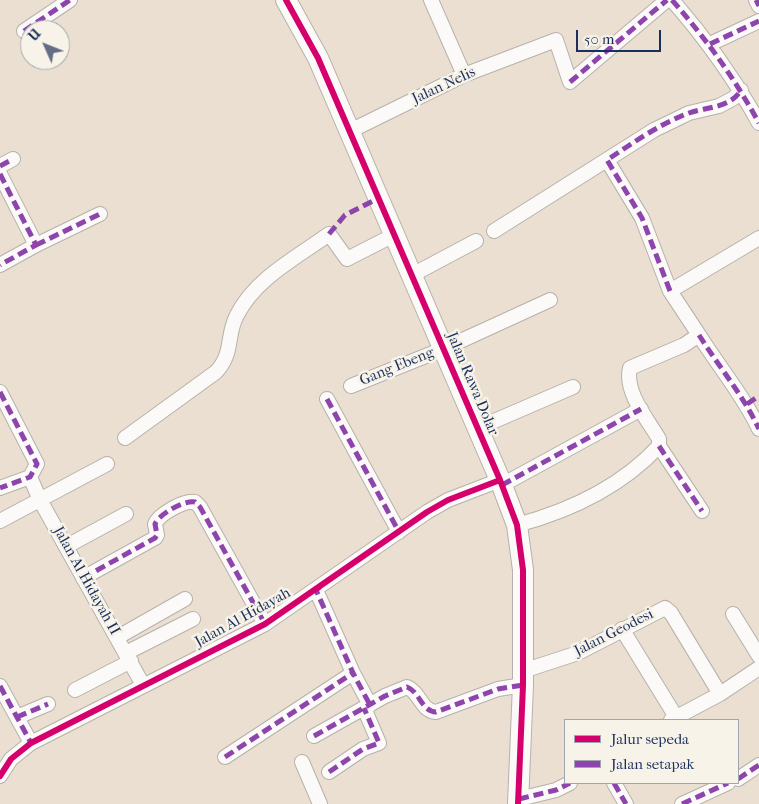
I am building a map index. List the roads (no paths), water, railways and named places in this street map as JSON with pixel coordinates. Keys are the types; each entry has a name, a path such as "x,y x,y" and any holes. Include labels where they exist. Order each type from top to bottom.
{"street":[{"path":"40,20 70,0"},
{"name":"Jalan Rawa Dolar","path":"286,0 318,58 478,428 517,526 523,570 523,678 519,802"},
{"path":"431,0 464,75"},
{"name":"Jalan Nelis","path":"350,131 464,75 556,40 570,82 667,0"},
{"path":"672,0 710,44 741,90 759,123"},
{"path":"756,0 759,6"},
{"path":"710,44 759,21"},
{"path":"494,231 654,130 689,113 719,106 734,98 741,90"},
{"path":"0,166 13,159"},
{"path":"607,160 642,218 670,291 726,377 753,400 759,429"},
{"path":"0,174 36,245"},
{"path":"0,264 100,214"},
{"path":"125,438 216,372 224,364 228,354 235,318 257,286 329,234 347,259 394,235"},
{"path":"670,291 759,238"},
{"path":"412,275 476,241"},
{"name":"Gang Ebeng","path":"351,386 444,349 550,300"},
{"path":"517,526 555,514 593,496 644,462 658,446 659,439 641,409 628,378 630,368 684,345 699,335"},
{"path":"478,428 573,387"},
{"path":"0,392 37,464 30,477 0,488"},
{"path":"327,399 398,532"},
{"name":"Jalan Al Hidayah","path":"0,776 11,759 31,743 265,624 398,532 448,500 501,483 641,409"},
{"path":"658,446 702,511"},
{"path":"0,521 107,464"},
{"name":"Jalan Al Hidayah II","path":"30,477 40,500 118,637 143,685"},
{"path":"83,578 152,540 157,535 155,524 157,518 190,501 198,504 265,624"},
{"path":"67,546 126,514"},
{"path":"316,590 367,706 378,743 363,749 329,772"},
{"path":"118,637 184,600"},
{"name":"Jalan Geodesi","path":"367,706 408,687 413,689 426,708 436,712 523,678 578,653 622,629 667,608 720,694"},
{"path":"733,614 759,656"},
{"path":"75,690 193,620"},
{"path":"622,629 674,719 720,694 759,668"},
{"path":"225,757 353,673"},
{"path":"0,686 31,743"},
{"path":"17,717 48,704"},
{"path":"314,736 367,706"},
{"path":"302,762 320,804"},
{"path":"739,778 759,765"},
{"path":"519,802 568,784"},
{"path":"615,784 626,804"},
{"path":"682,804 700,800 726,784"}]}
